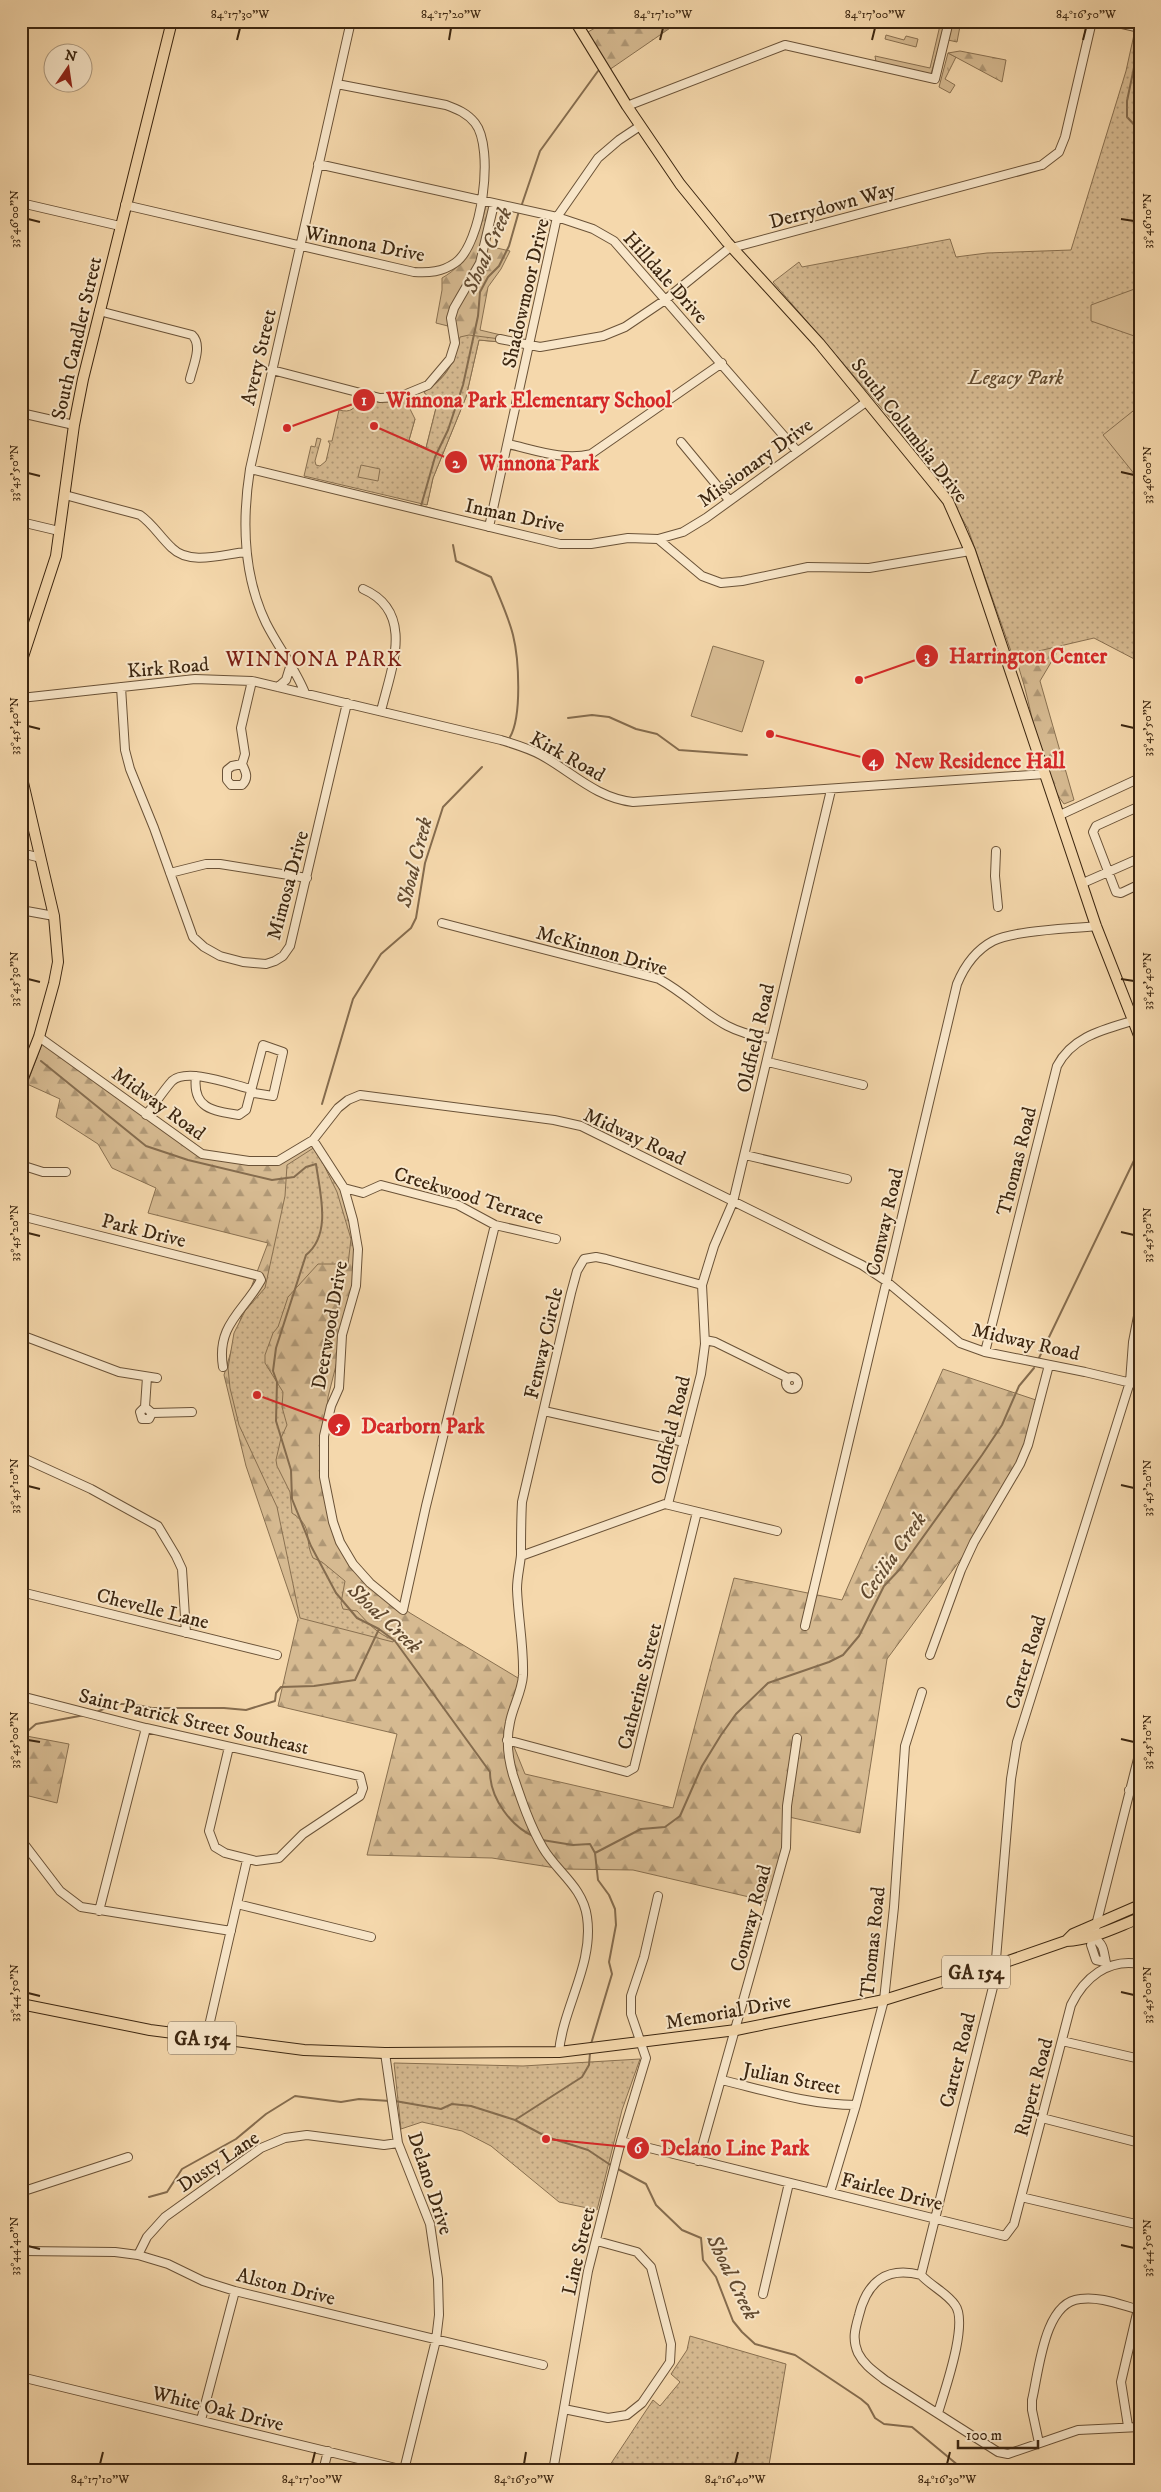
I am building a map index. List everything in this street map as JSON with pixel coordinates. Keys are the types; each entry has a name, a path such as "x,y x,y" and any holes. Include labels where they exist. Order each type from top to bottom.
{"main road":[{"name":"South Candler Street","path":"21,663 26,634 49,583 56,556 74,424 99,311 172,21"},
{"name":"South Columbia Drive","path":"574,21 626,106 680,184 734,248 806,328 948,501 970,551 1096,926 1140,1038"},
{"path":"21,774 54,916 58,962 54,983 35,1046 24,1066 21,1083"},
{"name":"Memorial Drive","path":"1066,1940 1073,1934 1140,1905"},
{"name":"Memorial Drive","path":"385,2053 559,2052 639,2044 736,2030 884,2000 997,1965 1066,1940 1094,1937 1140,1918"},
{"name":"GA 154","path":"21,2004 93,2020 206,2039 304,2050 385,2053"}],"street":[{"name":"Avery Street","path":"305,693 259,605 246,552 245,501 250,469 351,21"},
{"path":"626,106 785,45 935,79 949,21"},
{"name":"Derrydown Way","path":"500,339 540,347 603,336 625,327 665,300 728,248 734,248 1042,166 1059,152 1065,137 1092,21"},
{"path":"1109,21 1140,28"},
{"name":"Winnona Drive","path":"125,205 401,270 429,273 456,263 466,251 476,227 481,201 486,155 484,139 476,123 462,111 446,105 337,84"},
{"name":"Shadowmoor Drive","path":"490,526 557,217 598,158 619,140 640,126"},
{"name":"Hilldale Drive","path":"318,164 557,217 593,229 614,241 798,451"},
{"path":"21,203 120,226"},
{"path":"272,370 380,398 399,398 428,385 450,358 455,342 451,318 454,308 480,263 494,204"},
{"path":"99,311 192,335 197,339 198,347 190,379"},
{"path":"508,444 565,456 579,457 592,454 722,363"},
{"name":"Missionary Drive","path":"658,540 682,532 706,518 866,402"},
{"path":"21,413 74,424"},
{"path":"681,442 729,500"},
{"name":"Inman Drive","path":"250,469 560,544 591,544 628,538 658,540"},
{"path":"65,495 140,515 149,521 170,547 183,556 196,558 246,552"},
{"path":"21,522 59,531"},
{"path":"658,540 702,576 720,583 742,581 808,567 869,568 970,551"},
{"path":"363,589 373,594 392,614 396,626 397,642 381,711"},
{"path":"278,687 286,680 290,667"},
{"name":"Kirk Road","path":"21,698 195,679 252,681 472,732 527,749 539,754 601,794 617,800 633,802 688,800 1045,774"},
{"path":"242,764 245,754 241,728 252,681"},
{"name":"Mimosa Drive","path":"121,687 125,750 130,769 154,828 193,937 204,947 220,956 243,962 266,964 283,956 290,946 347,703"},
{"path":"1060,815 1139,779"},
{"name":"Oldfield Road","path":"521,1556 668,1504 701,1374 705,1340 702,1285 714,1246 733,1202 768,1062 771,1038 831,790"},
{"path":"1140,806 1094,828 1107,872 1118,893 1140,884"},
{"path":"996,851 995,876 998,907"},
{"path":"21,853 41,858"},
{"path":"1083,884 1140,858"},
{"path":"170,873 206,864 220,864 307,878"},
{"path":"21,910 54,916"},
{"name":"McKinnon Drive","path":"442,923 658,979 686,997 720,1024 732,1029 771,1038"},
{"name":"Conway Road","path":"805,1626 957,984 964,968 972,958 992,941 1007,936 1096,926"},
{"name":"Thomas Road","path":"985,1352 1057,1066 1062,1056 1083,1038 1132,1021"},
{"path":"146,1115 173,1081 187,1074 196,1076 251,1089 254,1093 270,1096 274,1091 283,1052 263,1045 251,1089 244,1113 239,1115 218,1111 197,1099 196,1076"},
{"name":"Midway Road","path":"35,1046 146,1115 202,1154 249,1161 278,1160 313,1140 338,1108 348,1100 360,1096 554,1120 581,1126 862,1265 886,1281 960,1343 985,1352 1140,1385"},
{"path":"768,1062 863,1085"},
{"name":"Deerwood Drive","path":"313,1140 344,1188 357,1238 358,1273 342,1335 339,1388 330,1406 324,1436 324,1477 333,1522 340,1542 353,1564 370,1583 403,1610 426,1506 495,1224"},
{"path":"745,1155 846,1179"},
{"path":"21,1165 43,1172 66,1172"},
{"name":"Creekwood Terrace","path":"344,1188 363,1193 381,1185 458,1205 495,1224 556,1239"},
{"name":"Park Drive","path":"21,1216 260,1276 261,1280 254,1292 234,1315 225,1337 221,1355 223,1367"},
{"name":"Fenway Circle","path":"521,1556 519,1530 522,1502 577,1271 584,1259 596,1257 606,1259 702,1285"},
{"name":"Carter Road","path":"921,2275 997,1965 1011,1778 1017,1742 1130,1382 1134,1336 1140,1306"},
{"path":"21,1335 120,1372 157,1378"},
{"path":"705,1340 715,1342 788,1378"},
{"path":"930,1655 961,1570 974,1542 1016,1472 1028,1445 1049,1365"},
{"path":"148,1377 146,1407 140,1412 142,1419 149,1419 152,1413 192,1412"},
{"path":"544,1411 684,1442"},
{"path":"21,1458 99,1493 158,1526 182,1569 186,1633"},
{"path":"668,1504 777,1531"},
{"name":"Catherine Street","path":"507,1740 627,1772 634,1768 697,1512"},
{"path":"521,1556 517,1589 523,1675 516,1706 510,1721 507,1740 512,1772 540,1843 577,1890 587,1917 588,1933 578,1984 560,2033 559,2052"},
{"name":"Chevelle Lane","path":"21,1592 276,1655"},
{"name":"Thomas Road","path":"830,2192 884,2000 894,1907 905,1746 922,1692"},
{"name":"Saint Patrick Street Southeast","path":"21,1696 146,1728 360,1776 363,1788 360,1796 303,1834 279,1858 266,1861 247,1860"},
{"path":"98,1911 146,1728"},
{"name":"Conway Road","path":"698,2161 786,1848 787,1806 796,1738"},
{"path":"206,2039 247,1860 218,1850 210,1838 209,1831 229,1747"},
{"path":"1106,1965 1096,1960 1091,1945 1140,1751"},
{"path":"1129,1790 1140,1793"},
{"path":"21,1840 66,1898 81,1907 232,1931"},
{"name":"Line Street","path":"553,2471 588,2271 621,2141 646,2058 639,2044 631,2014 631,1996 644,1957 658,1896"},
{"path":"237,1904 371,1937"},
{"name":"Rupert Road","path":"1008,2235 1014,2224 1071,2005 1079,1988 1090,1976 1106,1965 1140,1964"},
{"path":"1062,2041 1140,2059"},
{"name":"Delano Drive","path":"385,2053 398,2143 430,2224 435,2246 439,2315 436,2340 406,2470"},
{"name":"Julian Street","path":"722,2080 806,2101 829,2105 856,2105"},
{"path":"1042,2118 1140,2143"},
{"name":"Dusty Lane","path":"138,2256 147,2237 165,2217 262,2148 285,2138 307,2135 384,2145 398,2143"},
{"name":"Fairlee Drive","path":"621,2141 934,2219 1008,2235"},
{"path":"21,2192 128,2156"},
{"path":"763,2294 789,2182"},
{"path":"1020,2197 1140,2225"},
{"path":"564,2409 608,2418 627,2415 642,2402 670,2362 670,2344 651,2267 636,2252 597,2241"},
{"name":"Alston Drive","path":"21,2251 115,2252 138,2256 168,2264 203,2281 235,2291 542,2365"},
{"path":"938,2413 954,2354 959,2315 956,2306 921,2275 913,2273 890,2274 872,2285 861,2305 854,2338 862,2359 869,2368 938,2413 998,2452 1008,2454 1078,2430 1128,2426 1140,2427"},
{"path":"201,2420 235,2291"},
{"path":"1039,2443 1032,2410 1032,2400 1047,2332 1059,2310 1068,2301 1080,2298 1106,2301 1139,2309 1121,2382 1128,2426"},
{"name":"White Oak Drive","path":"21,2377 406,2470"},
{"path":"323,2471 328,2451"}],"green space":[{"path":"607,21 677,21 676,24 609,70 588,32"},
{"path":"941,21 946,21 931,74 876,62 875,56 930,68"},
{"path":"951,21 961,21 957,42 948,40"},
{"name":"Legacy Park","path":"1135,30 1140,32 1140,662 1094,638 1013,657 968,529 943,485 903,433 773,282 799,262 802,267 950,239 956,257 987,253 1071,250 1126,71"},
{"path":"886,35 904,40 906,36 918,39 916,47 885,39"},
{"path":"960,51 1006,60 1002,82 948,53"},
{"path":"948,53 956,57 945,79 955,85 950,93 939,87"},
{"path":"486,205 496,207 488,246 510,251 501,269 488,287 480,330 501,335 500,342 479,340 466,397 433,478 427,505 402,432 415,419 409,440 426,448 436,408 424,392 447,371 454,358 459,341 452,338 448,326 436,323 442,290 442,278 459,264 472,247 477,237"},
{"path":"1140,287 1140,338 1091,321 1091,305"},
{"path":"469,335 500,339 500,342 479,340 466,397 433,478 427,505 304,476 311,446 315,447 317,438 321,439 315,461 316,465 320,466 326,461 330,444 328,441 332,441 339,410 347,411 352,409 359,398 378,402 405,399 415,419 409,440 426,448 436,408 424,392 439,381 449,369 460,337"},
{"path":"1138,407 1140,408 1140,481 1103,435"},
{"path":"361,465 380,469 378,481 358,477"},
{"path":"999,612 1054,647 1056,654 1040,681 1074,800 1064,804 1049,778 1039,747 1028,699"},
{"path":"713,646 764,661 742,732 691,716"},
{"path":"43,1041 205,1153 244,1162 280,1160 316,1142 324,1166 335,1177 356,1221 360,1271 328,1397 323,1475 339,1541 370,1584 410,1613 523,1681 510,1737 525,1774 673,1808 734,1578 842,1600 943,1369 1039,1401 1022,1462 989,1521 887,1659 860,1833 789,1817 775,1903 633,1870 562,1869 492,1858 367,1855 397,1734 278,1706 298,1619 246,1466 224,1375 246,1301 268,1243 148,1213 156,1188 112,1168 98,1144 56,1117 60,1099 27,1084"},
{"path":"315,1147 337,1192 351,1239 348,1264 318,1264 288,1297 278,1327 273,1333 265,1355 265,1363 283,1392 282,1407 287,1425 281,1438 276,1460 290,1492 292,1513 304,1524 313,1558 322,1562 345,1581 341,1603 343,1609 357,1611 378,1632 394,1640 393,1642 300,1618 277,1507 239,1425 230,1388 228,1368 234,1333 245,1311 265,1288 285,1196 287,1165"},
{"path":"21,1735 69,1744 57,1803 21,1794"},
{"path":"640,2059 622,2110 597,2210 559,2202 491,2146 462,2131 422,2122 401,2129 394,2063 523,2066"},
{"path":"690,2336 786,2364 768,2471 622,2471 608,2468 653,2400 660,2406 680,2382 671,2374 687,2350"}],"waterway":[{"path":"1137,53 1127,101 1127,117 1140,131"},
{"name":"Shoal Creek","path":"521,207 540,151 598,71"},
{"name":"Shoal Creek","path":"456,516 421,506 435,457 448,430 463,385 478,316 480,292 488,277 499,266 509,246 519,211"},
{"name":"Shoal Creek","path":"453,545 456,561 491,577 511,628 517,658 518,702 514,728 510,737"},
{"path":"568,718 592,715 609,717 636,729 657,734 679,750 747,755"},
{"name":"Shoal Creek","path":"322,1104 353,999 381,954 411,928 416,918 425,863 443,807 482,767"},
{"name":"Shoal Creek","path":"41,1061 146,1146 188,1160 272,1180 294,1177 306,1167 316,1164 322,1225 314,1246 306,1255 276,1348 273,1371 277,1382 276,1421 291,1470 292,1499 311,1546 336,1593 357,1618 379,1629 395,1641 490,1772 494,1792 510,1819 535,1837"},
{"name":"Cecilia Creek","path":"1038,1360 1140,1148"},
{"name":"Cecilia Creek","path":"595,1853 641,1829 665,1827 680,1816 702,1766 721,1735 736,1714 768,1683 829,1662 843,1655 859,1636 884,1586 900,1569 1002,1425 1019,1386 1034,1368"},
{"path":"97,1712 114,1704 132,1704 152,1708 224,1708 246,1710 275,1701 276,1693 281,1687 314,1686 355,1680 379,1629"},
{"path":"21,1737 36,1724 85,1715"},
{"name":"Shoal Creek","path":"542,1840 573,1845 590,1844 595,1853 598,1880 609,1895 615,1909 616,1925 609,1962 612,1974 591,2044"},
{"name":"Shoal Creek","path":"515,2120 582,2077 589,2065 590,2053"},
{"path":"149,2197 167,2192 182,2169 236,2139 266,2114 295,2096 341,2102 359,2099 390,2101"},
{"path":"395,2101 441,2109 452,2104 471,2106 515,2120 547,2137 588,2150 612,2166"},
{"name":"Shoal Creek","path":"616,2168 646,2184 656,2205 682,2230 701,2238 703,2260 716,2277 733,2321 755,2344 795,2355 861,2399 868,2405 875,2418 884,2424 912,2427 965,2471"}],"place":[{"name":"Winnona Park","path":"374,426"},
{"name":"Winnona Park Elementary School","path":"287,428"},
{"name":"Harrington Center","path":"859,680"},
{"name":"New Residence Hall","path":"770,734"},
{"name":"Dearborn Park","path":"257,1395"},
{"name":"Delano Line Park","path":"546,2139"}],"district":[{"name":"WINNONA PARK","path":"314,659"}]}
